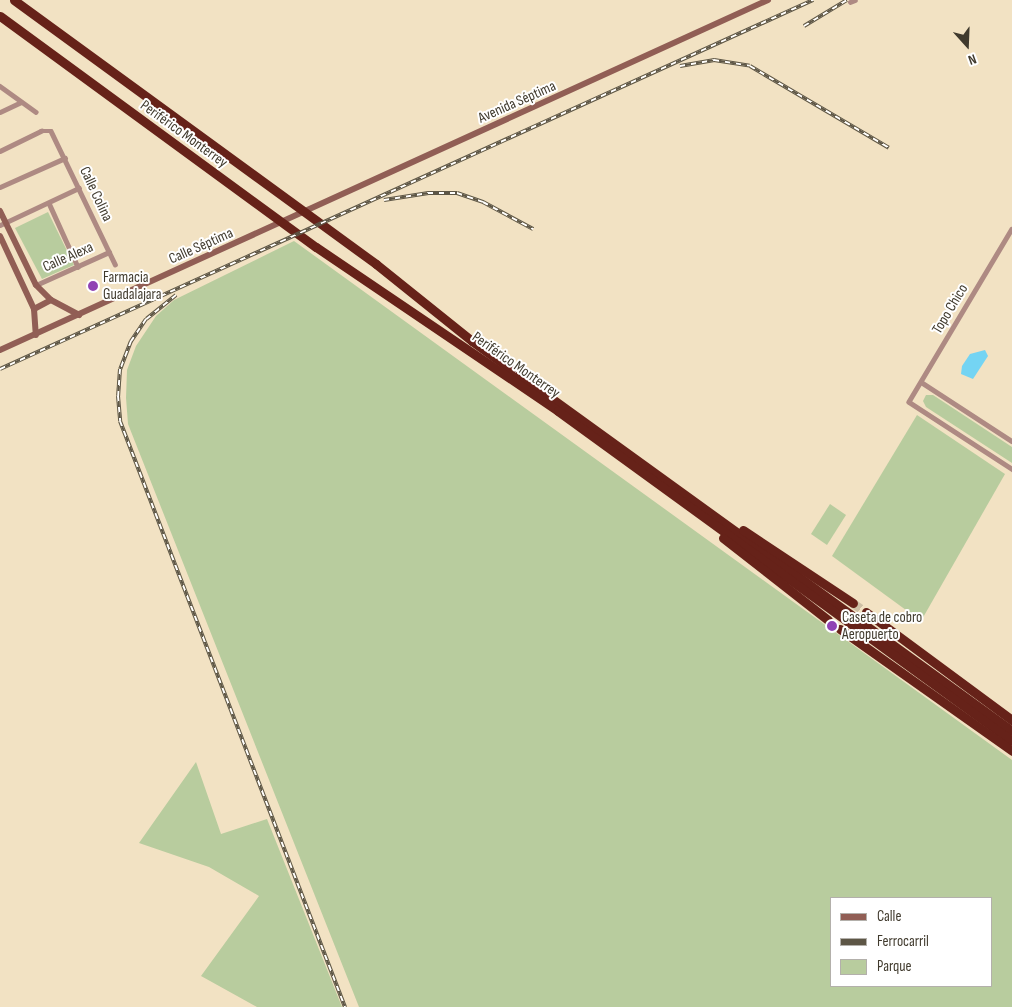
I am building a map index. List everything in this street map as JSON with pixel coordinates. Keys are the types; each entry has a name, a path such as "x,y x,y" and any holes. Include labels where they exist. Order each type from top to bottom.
{"highway":[{"name":"Periférico Monterrey","path":"14,0 302,209 461,333 1012,741"},
{"name":"Periférico Monterrey","path":"0,16 277,223 491,364 1012,731"},
{"path":"706,514 738,526 853,603"},
{"path":"706,514 732,546 828,620"},
{"path":"866,612 1012,720"},
{"path":"840,629 1012,751"}],"street":[{"name":"Avenida Séptima","path":"277,223 768,0"},
{"path":"850,2 855,0"},
{"path":"0,86 36,112"},
{"path":"0,112 21,102"},
{"name":"Calle Colina","path":"0,150 46,129 54,134 115,264"},
{"path":"0,187 64,158"},
{"path":"3,224 79,188"},
{"path":"48,203 78,267"},
{"path":"0,211 3,224 36,285 51,300 78,315"},
{"name":"Calle Séptima","path":"0,350 277,223"},
{"name":"Topo Chico","path":"1012,229 909,402 1012,469"},
{"path":"0,236 34,309 36,334"},
{"name":"Calle Alexa","path":"36,285 110,252"},
{"path":"34,309 51,300"},
{"path":"921,382 1012,441"}],"green space":[{"path":"48,212 74,265 42,279 15,228"},
{"path":"294,241 1012,760 1012,1007 359,1007 128,424 126,398 127,370 136,346 156,316 174,300"},
{"path":"926,395 933,395 1012,447 1012,463 926,407 923,401"},
{"path":"917,415 1005,474 921,621 832,556"},
{"path":"830,504 846,515 827,545 811,534"},
{"path":"196,762 221,834 267,819 342,1007 257,1007 201,976 259,896 209,867 139,843"}],"water":[{"path":"985,350 988,356 973,379 961,374 962,366 970,354"}],"tunnel":[{"path":"853,603 866,612"},
{"path":"828,620 840,629"}],"railway":[{"path":"0,369 813,0"},
{"path":"804,26 847,0"},
{"path":"680,66 714,60 750,66 889,148"},
{"path":"384,200 428,193 457,193 483,202 533,229"},
{"path":"176,295 146,319 131,341 120,369 118,396 120,421 345,1007"}],"place":[{"name":"Farmacia Guadalajara","path":"93,286"},
{"name":"Caseta de cobro Aeropuerto","path":"832,626"}]}
